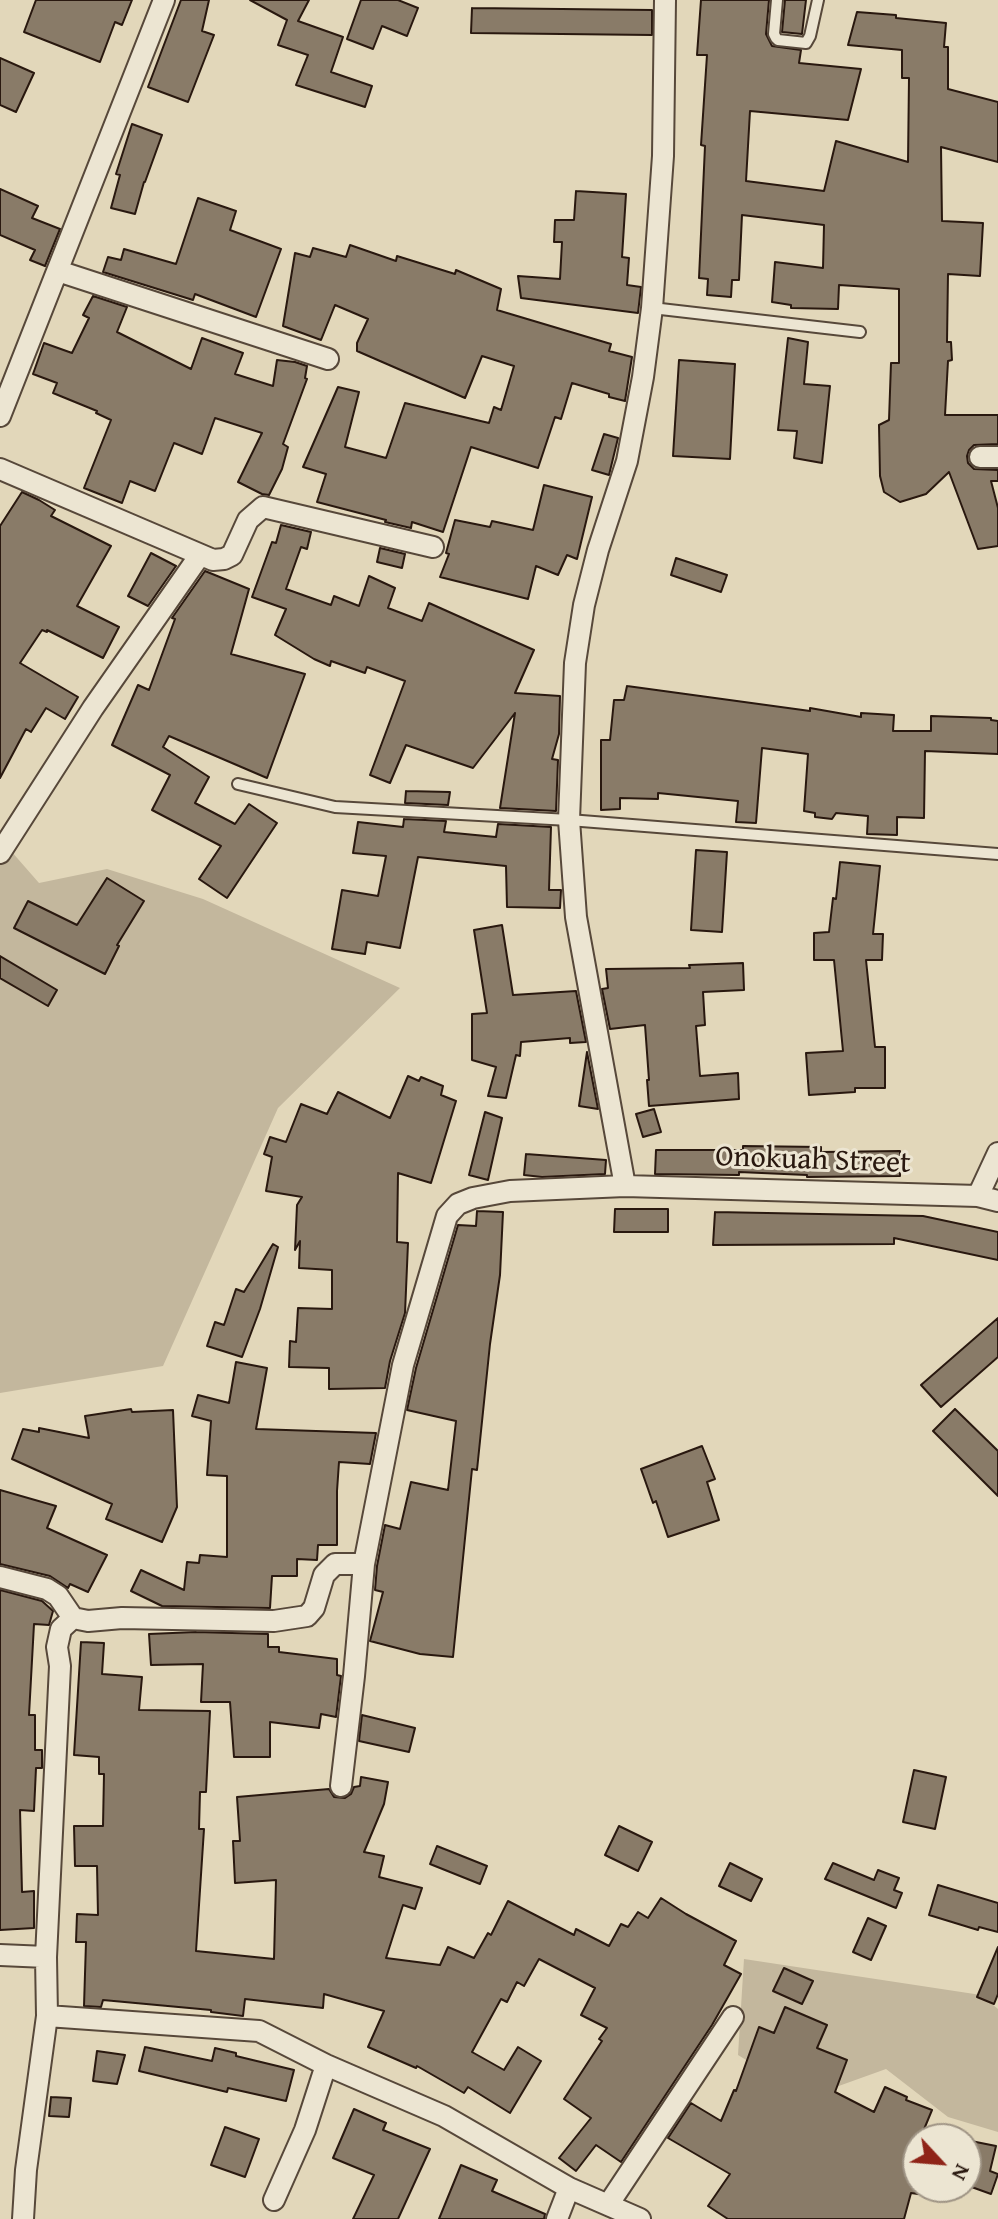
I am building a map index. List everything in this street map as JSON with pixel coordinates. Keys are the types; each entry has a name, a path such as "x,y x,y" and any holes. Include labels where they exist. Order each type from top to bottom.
{"street":[{"path":"0,416 164,0"},
{"path":"625,1186 576,917 569,820 575,663 598,550 627,461 652,308 663,156 665,0"},
{"path":"58,271 328,359"},
{"path":"0,469 213,560 232,555 248,520 263,507 433,547"},
{"path":"0,853 93,708 200,555"},
{"path":"988,1199 998,1153"},
{"name":"Onokuah Street","path":"341,1786 364,1564 403,1365 447,1216 458,1204 510,1191 625,1186 988,1199"},
{"path":"0,1577 47,1589 58,1596 73,1618 88,1621 122,1618 274,1621 307,1616 314,1608 324,1575 335,1564 364,1564"},
{"path":"23,2219 26,2170 47,2016 46,1957 60,1666 57,1647 61,1629 73,1618"},
{"path":"0,1955 46,1957"},
{"path":"47,2016 259,2031 326,2065 444,2116 569,2188 640,2219"},
{"path":"608,2205 733,2017"},
{"path":"274,2200 305,2130 326,2065"},
{"path":"557,2219 569,2188"}],"lane":[{"path":"777,0 776,38 806,43 818,0"},
{"path":"652,308 860,332"},
{"path":"238,784 335,807 569,820 998,854"}],"shaded area":[{"path":"0,842 39,883 107,869 203,899 400,988 278,1108 163,1366 0,1393"},
{"path":"744,1959 981,1995 998,2009 998,2132 982,2127 982,2123 968,2123 948,2117 886,2069 822,2092 761,2069 738,2055"}],"building":[{"path":"36,0 132,0 122,25 115,22 100,62 24,32"},
{"path":"181,0 209,0 202,31 214,35 188,102 148,87"},
{"path":"250,0 309,0 298,21 343,37 331,72 372,86 365,107 296,85 308,55 278,45 287,20"},
{"path":"361,0 398,0 418,8 407,36 382,26 373,49 347,39"},
{"path":"701,0 769,0 766,34 772,46 801,50 799,63 861,69 848,120 750,111 746,181 824,191 836,141 908,162 909,78 902,78 902,50 848,45 857,12 946,23 944,47 948,47 948,89 998,102 998,162 941,147 942,221 983,223 980,276 948,274 947,342 951,342 952,360 948,361 945,415 998,415 998,444 974,445 967,456 968,463 974,469 998,470 998,481 991,481 998,508 998,546 978,549 949,472 926,494 900,502 884,492 880,476 879,425 889,420 891,363 899,363 899,289 839,285 838,309 791,308 791,305 772,302 775,262 823,268 824,225 742,215 739,280 732,280 731,297 707,295 708,279 699,278 705,146 701,145 707,55 697,55"},
{"path":"785,0 806,0 802,34 782,32"},
{"path":"472,8 652,10 652,35 471,33"},
{"path":"0,58 34,73 16,112 0,105"},
{"path":"132,124 162,135 135,214 111,208 120,175 116,174"},
{"path":"0,189 38,206 32,218 60,229 45,266 30,260 35,250 0,235"},
{"path":"576,191 626,194 622,257 629,258 627,285 641,287 638,313 521,298 518,276 560,279 562,242 554,242 555,220 574,220"},
{"path":"198,198 236,211 230,230 281,249 256,317 195,294 193,300 103,272 108,257 121,260 124,249 176,264"},
{"path":"350,245 396,261 397,256 455,274 456,270 501,289 497,310 611,344 609,351 632,357 625,401 572,383 561,419 555,417 538,468 471,447 443,532 412,522 411,528 385,522 317,502 326,474 303,467 338,387 359,392 345,447 386,458 405,403 489,423 494,407 501,410 514,366 482,356 465,398 357,351 357,343 368,319 335,305 321,340 283,326 295,253 310,257 313,248 346,257"},
{"path":"93,296 127,307 117,332 191,369 202,338 243,353 235,374 273,386 277,360 307,366 307,379 283,444 288,447 282,469 269,495 238,482 262,433 215,418 202,454 174,443 155,491 130,481 122,503 84,488 111,420 53,393 57,383 33,374 44,343 72,353 89,318 83,315"},
{"path":"788,338 808,342 804,384 830,386 822,463 794,458 797,431 778,430"},
{"path":"679,360 735,364 730,459 673,456"},
{"path":"604,434 618,438 609,475 592,470"},
{"path":"544,485 592,497 577,559 567,555 558,575 536,566 528,599 440,577 449,554 446,553 455,520 490,527 492,521 533,530"},
{"path":"22,492 55,510 51,516 111,546 77,606 119,627 103,658 42,630 20,663 78,697 65,719 46,708 31,732 26,729 0,778 0,526"},
{"path":"281,525 311,532 307,549 301,547 286,589 331,605 334,596 359,606 369,576 395,588 388,608 422,621 429,603 534,650 515,693 560,696 559,734 552,759 558,760 556,811 500,808 515,713 473,768 406,745 390,783 370,775 405,681 367,667 365,673 331,661 330,666 275,635 286,609 252,597"},
{"path":"380,548 405,554 402,568 377,562"},
{"path":"151,553 176,566 148,606 128,596"},
{"path":"676,558 727,575 721,592 671,575"},
{"path":"205,571 249,589 231,654 305,674 267,778 169,736 163,747 209,777 195,803 235,824 249,804 277,823 227,898 199,879 221,846 152,810 170,775 112,745 138,685 149,690 175,619 172,618"},
{"path":"627,686 861,717 861,713 894,715 893,731 931,731 931,716 991,718 998,721 998,754 925,751 924,818 897,817 897,835 867,834 868,816 836,813 832,819 815,817 815,813 804,811 808,754 762,748 756,823 736,822 738,801 658,793 658,799 620,798 620,809 601,810 601,740 610,740 614,700 624,700"},
{"path":"406,791 450,792 448,805 405,803"},
{"path":"404,819 446,821 444,832 496,837 498,824 551,827 549,890 561,890 560,908 507,907 506,866 418,857 400,948 367,942 365,954 332,949 342,890 378,896 386,856 353,853 358,822 403,827"},
{"path":"696,850 727,852 722,932 691,930"},
{"path":"840,862 880,866 873,934 883,934 882,960 866,960 875,1047 885,1047 885,1088 855,1088 855,1092 809,1095 806,1053 843,1051 834,960 814,960 814,933 829,932"},
{"path":"107,878 144,901 117,945 105,974 14,928 28,901 77,925"},
{"path":"502,925 513,995 576,991 586,1042 570,1043 570,1038 521,1042 520,1056 516,1055 506,1098 488,1096 496,1067 472,1060 472,1014 487,1013 474,930"},
{"path":"0,956 57,990 48,1006 0,978"},
{"path":"743,963 744,990 703,992 705,1025 696,1026 700,1076 738,1073 739,1099 649,1106 645,1025 610,1029 602,989 608,988 606,969 690,968 689,965"},
{"path":"587,1052 598,1109 579,1106"},
{"path":"408,1076 419,1081 421,1077 443,1086 441,1095 456,1101 431,1183 398,1173 397,1242 408,1243 405,1313 385,1388 329,1389 329,1368 289,1367 290,1341 296,1342 298,1308 332,1309 332,1270 299,1268 300,1241 295,1250 297,1205 302,1197 266,1191 272,1157 264,1154 270,1137 286,1142 301,1104 327,1114 338,1092 390,1118"},
{"path":"654,1109 661,1132 643,1137 636,1114"},
{"path":"485,1112 502,1118 488,1180 469,1175"},
{"path":"743,1146 821,1147 821,1152 900,1151 900,1176 807,1177 739,1172 739,1175 655,1174 656,1150 743,1150"},
{"path":"526,1154 606,1160 605,1174 524,1175"},
{"path":"615,1209 668,1209 668,1232 614,1232"},
{"path":"477,1211 503,1212 500,1275 477,1470 472,1469 453,1657 420,1654 370,1641 383,1592 375,1590 377,1566 385,1525 400,1529 411,1482 448,1490 456,1421 407,1410 416,1368 458,1225 476,1226"},
{"path":"715,1212 923,1216 998,1232 998,1260 894,1238 894,1244 713,1245"},
{"path":"273,1244 278,1247 242,1357 207,1346 215,1322 224,1325 236,1289 244,1292"},
{"path":"998,1318 998,1357 941,1407 921,1385"},
{"path":"236,1362 267,1368 256,1429 376,1433 370,1464 339,1462 337,1545 318,1545 317,1560 297,1559 297,1576 272,1576 270,1608 162,1606 131,1591 141,1570 184,1590 187,1562 199,1563 200,1555 227,1557 227,1476 207,1475 211,1421 192,1416 198,1395 229,1403"},
{"path":"131,1409 132,1412 173,1410 177,1507 162,1542 106,1519 112,1504 12,1459 23,1429 39,1432 39,1428 89,1438 85,1416"},
{"path":"955,1409 998,1451 998,1496 933,1431"},
{"path":"702,1446 715,1479 707,1482 719,1520 668,1537 641,1469"},
{"path":"0,1490 56,1506 47,1528 107,1555 88,1592 70,1584 68,1588 50,1576 0,1564"},
{"path":"0,1590 42,1601 53,1611 49,1625 34,1624 29,1715 35,1715 35,1750 42,1750 42,1768 36,1768 34,1811 20,1810 22,1892 34,1891 34,1928 0,1930"},
{"path":"149,1634 268,1634 268,1647 279,1647 279,1652 337,1659 337,1675 341,1676 336,1717 321,1714 319,1728 270,1722 270,1757 234,1757 230,1702 201,1702 203,1664 151,1665"},
{"path":"81,1642 104,1643 102,1674 142,1677 139,1710 210,1711 206,1792 200,1792 199,1829 204,1829 196,1951 274,1959 276,1880 235,1883 233,1841 240,1841 237,1797 329,1789 334,1797 345,1798 354,1787 360,1786 361,1777 388,1782 384,1804 364,1852 384,1856 379,1877 422,1888 415,1909 403,1905 386,1958 440,1965 448,1947 474,1958 488,1933 491,1935 508,1901 574,1935 576,1929 609,1946 621,1924 628,1927 638,1912 648,1918 661,1898 736,1941 724,1965 741,1974 712,2025 621,2162 596,2145 576,2171 559,2158 591,2118 564,2099 602,2041 599,2039 607,2028 581,2015 595,1988 539,1959 524,1986 517,1982 507,2002 501,1999 472,2052 504,2070 518,2047 541,2061 510,2113 468,2087 464,2093 417,2066 368,2047 384,2011 324,1994 323,2008 245,1999 243,2016 103,2000 101,2007 84,2006 86,1942 76,1942 77,1914 98,1915 97,1866 75,1866 74,1826 103,1826 104,1774 99,1774 99,1757 74,1755"},
{"path":"362,1715 415,1728 409,1752 359,1741"},
{"path":"914,1770 946,1777 935,1829 903,1822"},
{"path":"619,1826 652,1842 638,1871 605,1855"},
{"path":"437,1846 487,1866 480,1884 430,1864"},
{"path":"730,1863 762,1879 751,1901 719,1886"},
{"path":"833,1863 874,1880 878,1870 899,1878 894,1890 902,1893 896,1908 825,1879"},
{"path":"938,1885 998,1903 998,1932 979,1927 978,1930 929,1915"},
{"path":"868,1918 886,1926 871,1960 853,1952"},
{"path":"998,1947 998,1994 994,2004 977,1997"},
{"path":"784,1968 813,1981 802,2004 773,1991"},
{"path":"785,2007 827,2025 817,2048 847,2060 835,2092 874,2112 885,2087 907,2097 906,2100 932,2110 927,2123 902,2123 902,2203 908,2203 904,2219 728,2219 708,2206 730,2174 668,2138 691,2103 721,2121 736,2091 759,2027 774,2033"},
{"path":"145,2047 212,2061 215,2048 294,2070 286,2101 228,2088 227,2092 139,2071"},
{"path":"97,2051 125,2055 117,2084 93,2081"},
{"path":"51,2097 71,2098 69,2117 49,2116"},
{"path":"354,2109 386,2123 383,2130 430,2149 398,2219 353,2219 374,2175 333,2158"},
{"path":"225,2127 259,2139 245,2177 211,2165"},
{"path":"982,2143 996,2146 990,2171 998,2174 991,2194 982,2191"},
{"path":"461,2165 497,2180 492,2191 545,2214 544,2219 439,2219"}]}
